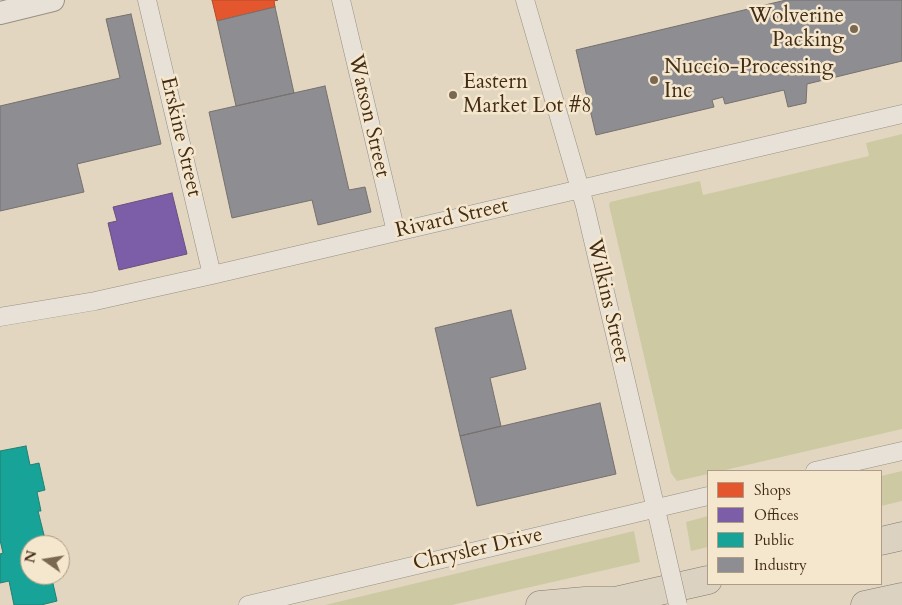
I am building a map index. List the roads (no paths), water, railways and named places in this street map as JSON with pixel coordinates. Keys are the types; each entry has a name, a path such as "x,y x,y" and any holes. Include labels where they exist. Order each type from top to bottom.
{"highway":[{"path":"882,540 902,536"},
{"path":"540,605 584,601 606,603 707,580"},
{"path":"865,605 902,597"}],"street":[{"path":"0,13 53,0"},
{"name":"Erskine Street","path":"147,0 212,274"},
{"name":"Watson Street","path":"341,0 396,232"},
{"name":"Wilkins Street","path":"525,0 580,188 678,605"},
{"name":"Rivard Street","path":"0,317 95,301 902,114"},
{"path":"819,470 902,451"},
{"name":"Chrysler Drive","path":"248,605 707,496"}],"place":[{"name":"Wolverine Packing","path":"854,29"},
{"name":"Nuccio-Processing Inc","path":"654,80"},
{"name":"Eastern Market Lot #8","path":"453,95"}]}
